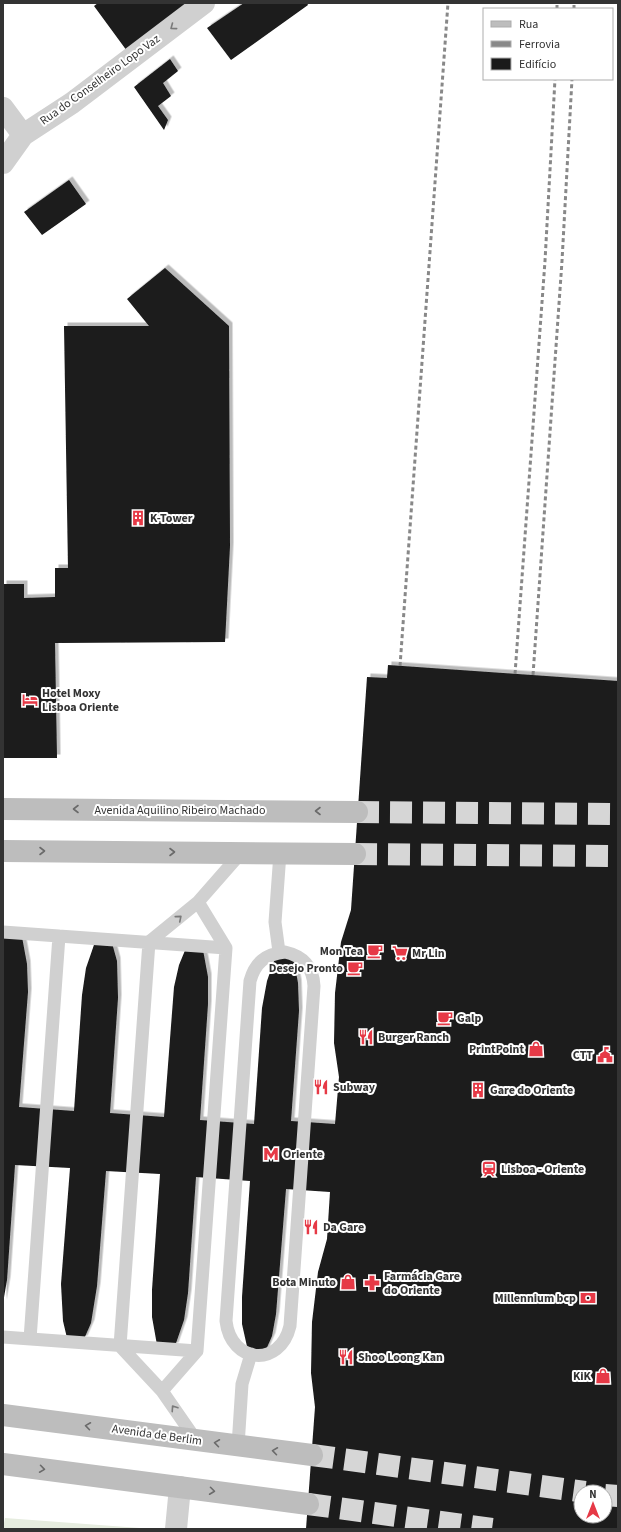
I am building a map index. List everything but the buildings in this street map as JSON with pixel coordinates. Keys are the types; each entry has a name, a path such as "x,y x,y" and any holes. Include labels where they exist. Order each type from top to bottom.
{"main road":[{"name":"Avenida Aquilino Ribeiro Machado","path":"3,809 357,812"},
{"path":"3,851 355,854"},
{"name":"Avenida de Berlim","path":"3,1415 312,1455"},
{"path":"3,1464 308,1504"}],"street":[{"name":"Rua do Conselheiro Lopo Vaz","path":"3,162 23,135 72,103 204,3"},
{"path":"3,108 23,135"},
{"path":"176,1529 180,1488"}],"lane":[{"path":"196,1440 162,1391 120,1346 149,942 198,902 241,853"},
{"path":"279,952 275,922 280,853"},
{"path":"162,1391 197,1351 226,948 198,902"},
{"path":"3,932 226,948"},
{"path":"30,1339 59,936"},
{"path":"279,952 294,954 303,959 313,976 305,1112 290,1326 288,1336 275,1351 266,1355 251,1354 237,1348 231,1340 227,1331 227,1305 250,981 258,963 265,957 279,952"},
{"path":"3,1338 197,1351"},
{"path":"238,1446 242,1384 251,1354"}],"shaded area":[{"path":"5,1518 140,1528 140,1529 3,1529"}],"tunnel":[{"path":"357,812 618,814"},
{"path":"355,854 618,856"},
{"path":"312,1455 573,1490"},
{"path":"613,1496 618,1496"},
{"path":"308,1504 492,1529"}],"railway":[{"path":"400,666 448,3"},
{"path":"557,3 557,8"},
{"path":"574,3 574,8"},
{"path":"515,674 545,261 555,80"},
{"path":"533,675 562,261 572,80"}],"place":[{"name":"K-Tower","path":"138,518"},
{"name":"Hotel Moxy Lisboa Oriente","path":"30,700"},
{"name":"Mon Tea","path":"375,951"},
{"name":"Mr Lin","path":"400,953"},
{"name":"Desejo Pronto","path":"355,968"},
{"name":"Galp","path":"445,1018"},
{"name":"Burger Ranch","path":"366,1037"},
{"name":"PrintPoint","path":"536,1049"},
{"name":"CTT","path":"605,1055"},
{"name":"Subway","path":"321,1087"},
{"name":"Gare do Oriente","path":"478,1090"},
{"name":"Oriente","path":"271,1154"},
{"name":"Lisboa - Oriente","path":"489,1169"},
{"name":"Da Gare","path":"311,1227"},
{"name":"Bota Minuto","path":"348,1282"},
{"name":"Farmácia Gare do Oriente","path":"372,1283"},
{"name":"Millennium bcp","path":"588,1298"},
{"name":"Shoo Loong Kan","path":"346,1357"},
{"name":"KiK","path":"603,1376"}]}
